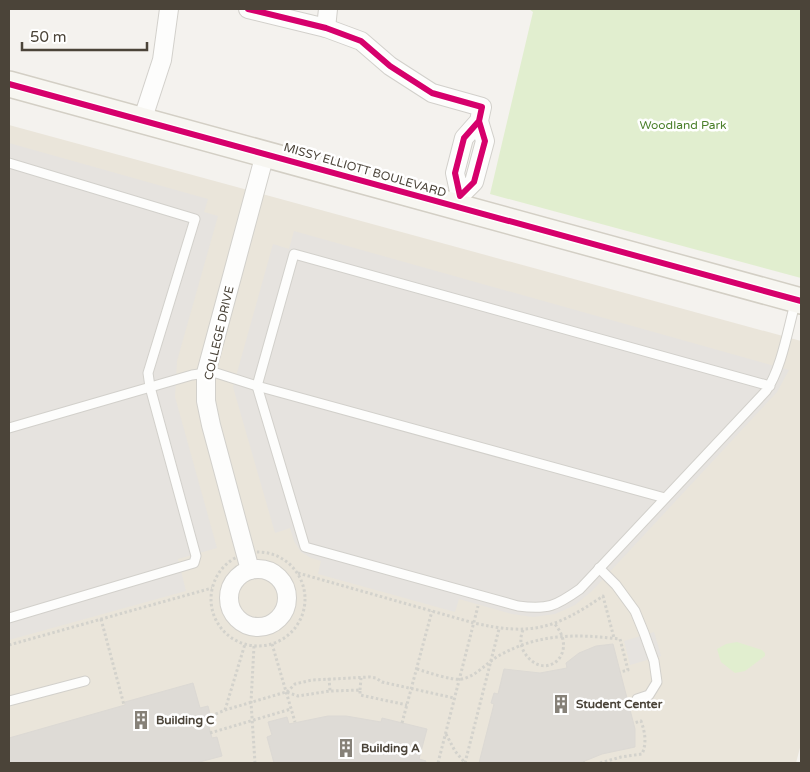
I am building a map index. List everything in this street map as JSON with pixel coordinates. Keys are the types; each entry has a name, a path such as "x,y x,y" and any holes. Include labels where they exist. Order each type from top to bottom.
{"street":[{"path":"142,121 162,60 169,9"},
{"path":"248,9 326,28 361,41 390,66 432,93 481,114 464,138 455,173 458,201"},
{"path":"326,28 328,9"},
{"name":"MISSY ELLIOTT BOULEVARD","path":"9,84 266,154 458,201 799,300"},
{"name":"COLLEGE DRIVE","path":"248,562 211,425 206,401 206,373 266,154"}],"lane":[{"path":"9,163 195,219 148,373 150,387 196,556 194,563 9,618"},
{"path":"770,386 294,254 257,386 304,547 518,606 535,608 551,606 567,599 580,589 770,386 799,300"},
{"path":"9,428 192,375 213,372 257,386 665,498"},
{"path":"599,568 616,585 635,611 654,661 657,682 650,695 637,699"},
{"path":"9,701 85,681"}],"path":[{"path":"258,551 273,553 286,560 298,573 306,598 303,613 297,626 286,637 272,644 254,646 244,644 230,637 220,626 213,613 212,588 220,571 234,558 248,562 258,551"},
{"path":"298,573 499,629 535,629 554,623 575,615 603,596 614,638"},
{"path":"9,645 212,588"},
{"path":"438,763 482,596"},
{"path":"402,723 432,611"},
{"path":"100,619 124,706"},
{"path":"523,630 520,636 521,645 528,658 535,664 546,666 555,662 562,655 564,645 563,636 554,623"},
{"path":"465,763 499,629"},
{"path":"417,670 459,680 473,675 498,656 521,645 563,636 590,635 620,639 628,670 620,672"},
{"path":"225,710 244,644"},
{"path":"272,644 295,722"},
{"path":"249,763 255,762 251,702 254,646"},
{"path":"211,716 286,692 295,684 329,678 376,678 382,682 454,698"},
{"path":"329,678 330,691"},
{"path":"361,678 360,695 407,705"},
{"path":"286,692 298,696 330,691 360,690"},
{"path":"210,733 291,709"},
{"path":"600,763 642,754 645,748 645,731 641,721 634,723"},
{"path":"446,733 455,751 465,763"}],"shaded area":[{"path":"9,125 801,341 801,744 796,763 9,763"},
{"path":"9,143 208,199 204,212 218,216 177,361 175,397 217,548 178,559 186,591 9,640"},
{"path":"294,231 789,370 777,392 592,591 575,605 555,614 533,617 512,614 459,599 455,612 318,574 321,561 301,552 294,541 290,528 275,533 233,387 273,244 289,249"},
{"path":"654,632 661,656 630,665 624,641"}],"green space":[{"name":"Woodland Park","path":"529,9 801,9 801,278 490,194 533,12"},
{"path":"737,642 762,650 765,656 745,671 735,673 721,662 717,649 726,644"}],"building":[{"name":"Student Center","path":"613,644 635,729 635,747 602,754 580,763 479,763 494,704 491,703 494,693 498,694 504,669 540,673 567,668 566,663 579,653 596,646"},
{"name":"Building C","path":"193,683 200,708 208,706 213,725 209,727 212,738 217,737 222,756 196,763 9,763 9,738 125,705 125,702"},
{"name":"Building A","path":"328,716 346,716 381,722 382,718 427,729 419,759 426,761 425,763 274,763 267,737 272,735 268,722 287,717 289,724"}],"cycle path":[{"path":"248,9 326,28 361,41 390,66 432,93 482,107 479,121 464,138 455,173 460,196 474,182 485,141 479,121"},
{"path":"9,84 801,301"}],"place":[{"name":"Student Center","path":"561,704"},
{"name":"Building C","path":"141,720"},
{"name":"Building A","path":"346,748"}]}
